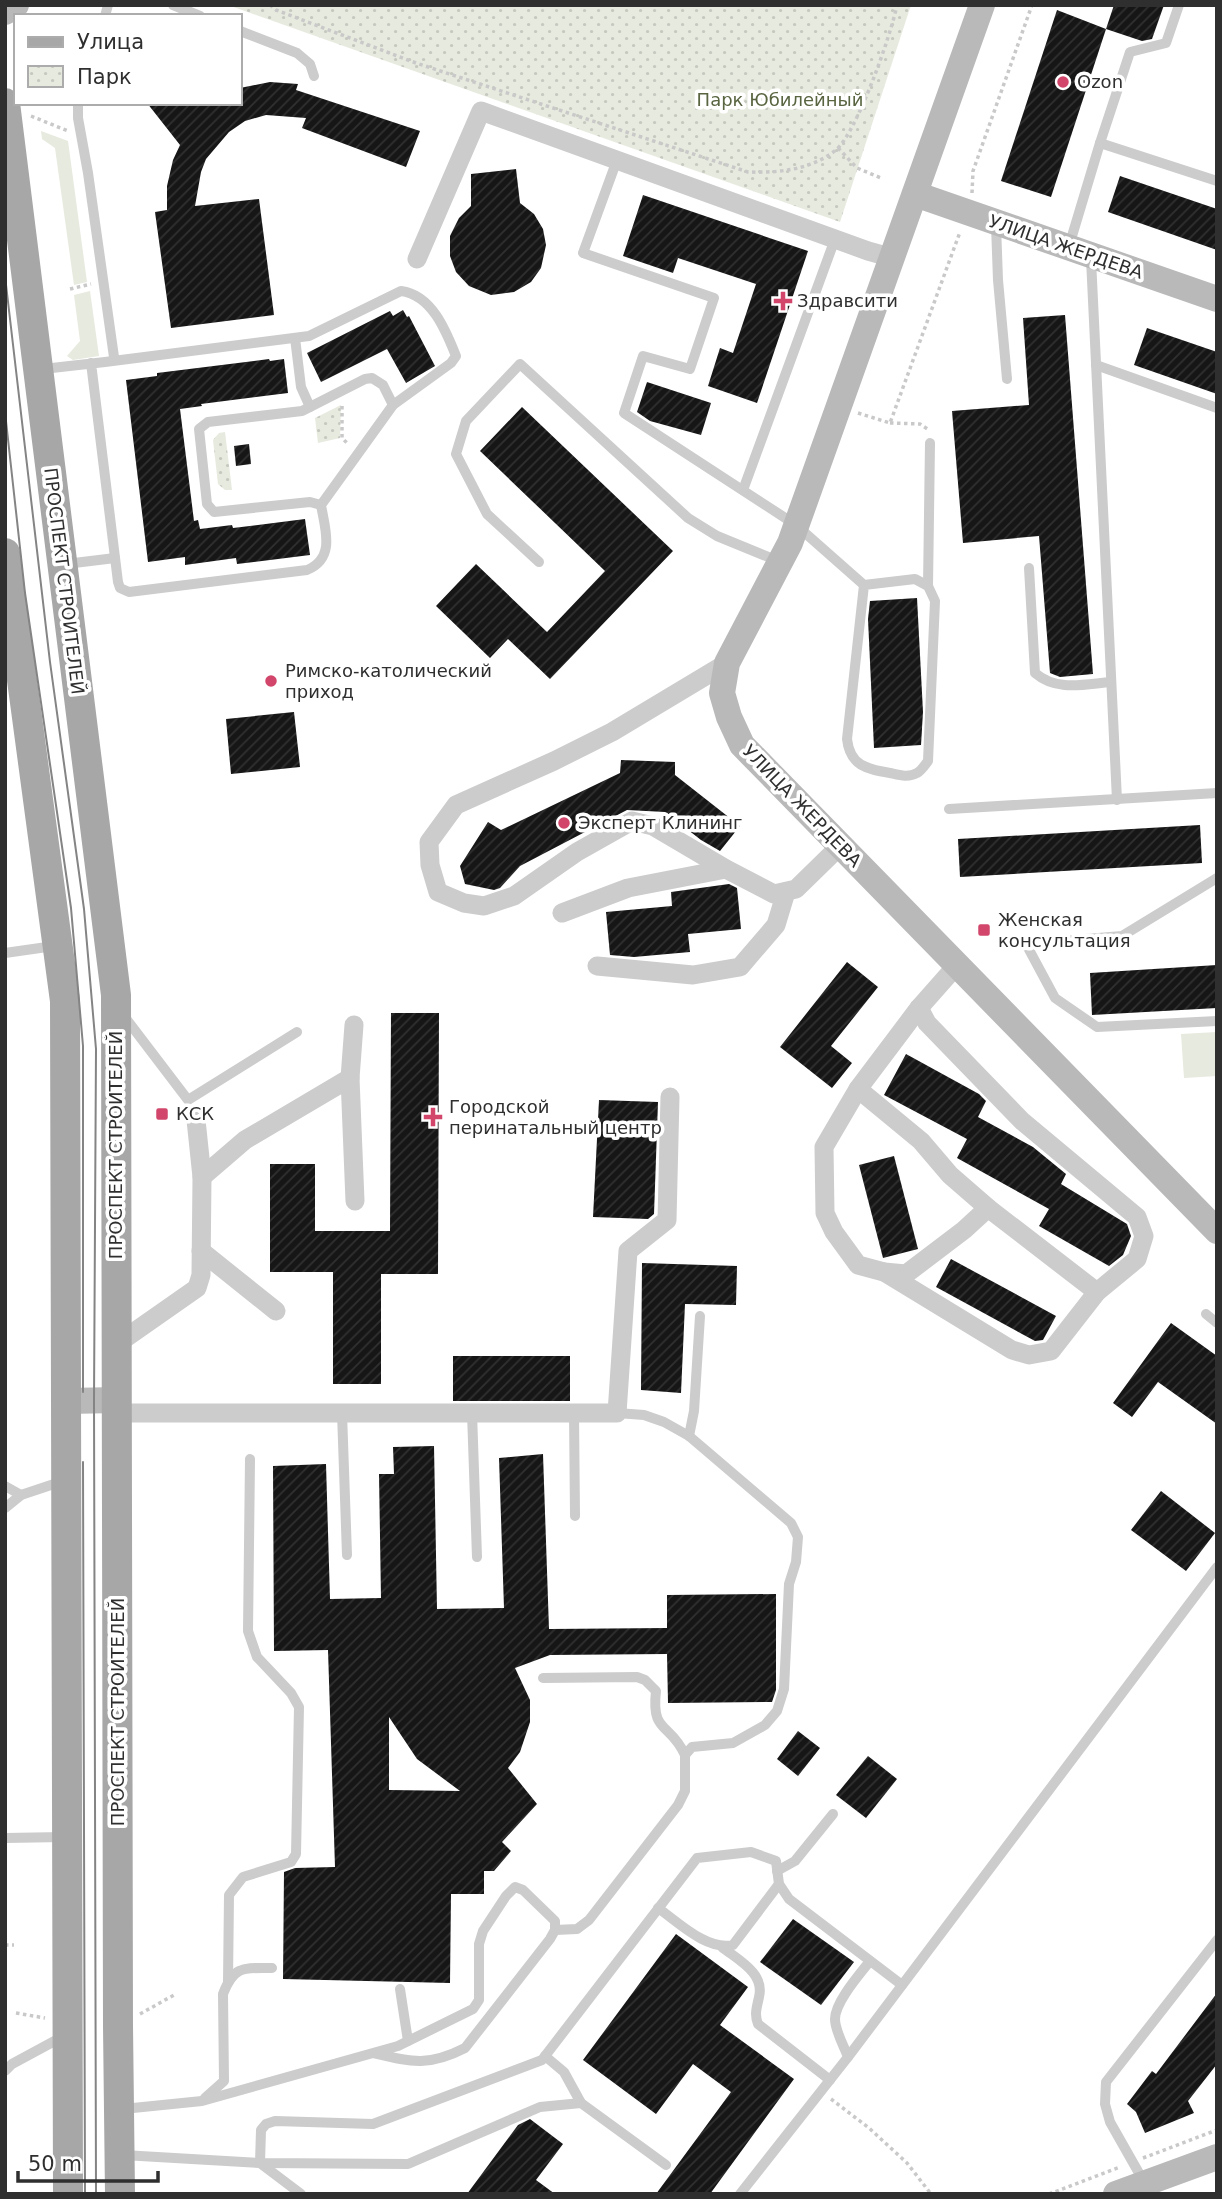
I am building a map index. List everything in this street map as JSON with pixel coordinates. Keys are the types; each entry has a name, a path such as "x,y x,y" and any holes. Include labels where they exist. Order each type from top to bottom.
{"main road":[{"path":"5,12 16,5"},
{"name":"УЛИЦА ЖЕРДЕВА","path":"982,5 796,525 781,562 727,663 722,693 742,745 1217,1231"},
{"name":"ПРОСПЕКТ СТРОИТЕЛЕЙ","path":"18,109 38,370 116,1004 120,2194"},
{"name":"УЛИЦА ЖЕРДЕВА","path":"915,194 970,204 996,223 1217,299"},
{"path":"5,553 9,606 65,1001 68,2194"},
{"path":"67,1401 118,1407"},
{"path":"1116,2194 1217,2157"}],"street":[{"path":"417,259 481,111 893,258"},
{"path":"727,663 612,732 456,805 429,842 430,865 438,892 464,903 484,906 514,896 577,852 632,821 653,826 774,894 796,890 840,846"},
{"path":"562,913 628,888 726,869"},
{"path":"597,966 693,975 740,967 776,925 786,892"},
{"path":"957,965 919,1009 858,1089 824,1147 822,1184 825,1213 834,1232 858,1265 906,1274 988,1208"},
{"path":"884,1272 995,1341 1028,1355 1051,1351 1097,1292 1138,1259 1144,1236 1136,1217 1022,1121 927,1023 919,1009"},
{"path":"354,1025 350,1078 355,1202"},
{"path":"202,1177 245,1140 350,1078"},
{"path":"858,1089 922,1141 950,1175 988,1208 1097,1292"},
{"path":"118,1407 342,1413 617,1413 628,1251 667,1220 670,1097"},
{"path":"117,1345 197,1288 201,1275 202,1177 196,1120"},
{"path":"201,1251 276,1311"}],"lane":[{"path":"173,5 195,14"},
{"path":"1117,800 1096,365 1080,251 1100,143 1130,52 1166,43 1179,5"},
{"path":"242,32 297,53 310,64 314,76"},
{"path":"78,105 114,357"},
{"path":"1100,143 1217,181"},
{"path":"617,160 583,253 714,298 690,369 643,356 624,414 796,525 864,585 915,579 928,586"},
{"path":"996,223 1007,379"},
{"path":"743,490 835,239"},
{"path":"38,370 91,363 309,336 401,291 407,291 432,308 454,352 454,360 393,405 321,505 327,546 317,566 129,592 120,588 115,558 91,363"},
{"path":"295,338 301,387 310,407"},
{"path":"539,562 487,514 456,454 466,421 520,364 688,518 717,536 781,562"},
{"path":"1096,365 1217,408"},
{"path":"321,505 310,502 214,512 207,504 199,435 203,425 302,411 372,378 383,385 393,405"},
{"path":"864,585 848,739 849,752 867,769 905,776 919,773 928,761 935,601 928,586 929,443"},
{"path":"62,565 115,558"},
{"path":"1029,568 1035,673 1046,682 1061,686 1111,682"},
{"path":"949,809 1217,793"},
{"path":"1217,878 1122,936 1026,944 1055,998 1097,1027 1217,1021"},
{"path":"5,953 58,946"},
{"path":"116,1004 188,1100 297,1032"},
{"path":"1206,1314 1217,1323"},
{"path":"689,1436 694,1411 700,1316"},
{"path":"342,1413 347,1555"},
{"path":"472,1413 477,1557"},
{"path":"574,1413 575,1516"},
{"path":"617,1413 645,1415 689,1436 791,1522 798,1537 796,1562 789,1584 784,1689 777,1711 765,1725 733,1743 692,1747 685,1755"},
{"path":"228,1982 229,1895 243,1877 291,1862 296,1854 299,1707 291,1693 257,1657 248,1631 250,1459"},
{"path":"5,1508 21,1495 67,1479"},
{"path":"5,1486 21,1495"},
{"path":"740,2194 848,2057 1217,1567"},
{"path":"543,1678 637,1677 645,1680 656,1691 653,1712 658,1723 679,1742 685,1755 685,1791 678,1805 589,1920 576,1929 555,1930"},
{"path":"778,1871 795,1861 833,1814"},
{"path":"5,1838 69,1836"},
{"path":"260,2163 261,2130 266,2124 275,2121 373,2124 542,2060 697,1858 751,1852 776,1861 779,1884 789,1899 902,1985"},
{"path":"722,1947 733,1945 779,1884"},
{"path":"120,2109 202,2101 408,2041 473,2009 479,2000 479,1944 483,1931 506,1896 515,1888 523,1890 555,1921 555,1930 465,2048 444,2059 411,2063 373,2053"},
{"path":"659,1908 697,1935 722,1947 755,1973 760,1981 761,1993 755,2016 758,2024 830,2080"},
{"path":"1144,2182 1110,2122 1105,2104 1107,2082 1217,1940"},
{"path":"848,2057 835,2020 843,2000 870,1961"},
{"path":"202,2101 224,2081 223,1994 228,1982 236,1972 244,1968 272,1968"},
{"path":"400,1989 408,2041"},
{"path":"475,2005 490,2016"},
{"path":"5,2071 12,2064 69,2034"},
{"path":"545,2056 564,2072 581,2103 666,2165"},
{"path":"120,2155 260,2163 408,2164 540,2107 581,2103"},
{"path":"260,2163 301,2194"}],"path":[{"path":"270,5 276,10 416,63 748,173 774,173 799,168 824,158 838,148 850,131 872,80 892,29 897,5"},
{"path":"890,423 970,204 973,171 1031,5"},
{"path":"18,109 70,131"},
{"path":"838,148 857,168 881,178"},
{"path":"70,289 93,284"},
{"path":"342,390 342,438 358,454"},
{"path":"839,406 890,423 920,424 929,430 929,443"},
{"path":"5,1945 14,1945"},
{"path":"821,2091 869,2128 907,2163 931,2194"}],"green space":[{"name":"Парк Юбилейный","path":"228,5 911,5 840,222"},
{"path":"41,131 68,141 87,282 74,285 55,148 42,139"},
{"path":"90,291 99,356 73,360 67,356 80,341 74,295"},
{"path":"341,405 340,438 318,443 315,418"},
{"path":"225,432 232,490 225,490 218,484 213,440 219,433"},
{"path":"1217,1032 1217,1076 1184,1078 1181,1034"}],"building":[{"path":"1114,5 1164,5 1152,39 1142,41 1106,29"},
{"path":"1057,10 1106,29 1051,197 1001,181"},
{"path":"270,82 298,84 296,90 420,131 406,167 302,128 306,118 266,115 245,121 229,132 206,159 195,206 259,199 274,315 171,328 155,212 167,210 167,186 173,160 180,145 149,105 242,105 242,88"},
{"path":"516,169 520,203 534,214 543,229 546,245 541,268 531,282 514,292 491,295 469,286 456,272 450,256 450,236 459,218 471,206 471,174"},
{"path":"1120,176 1217,209 1217,250 1108,212"},
{"path":"643,195 808,251 757,403 708,386 720,348 733,353 756,284 678,258 673,273 623,256"},
{"path":"403,310 407,317 409,316 435,366 406,383 387,349 321,382 307,353 390,311 393,316"},
{"path":"1065,315 1093,674 1060,677 1050,673 1039,536 963,543 952,411 1029,405 1023,318"},
{"path":"1147,328 1217,352 1217,394 1134,365"},
{"path":"284,359 288,393 180,409 194,521 198,520 200,529 232,525 233,528 305,519 310,555 237,564 236,558 185,565 185,557 148,562 126,380 157,376 157,373"},
{"path":"647,382 711,403 701,435 650,421 637,412"},
{"path":"522,407 673,551 550,679 508,639 490,658 436,606 476,564 547,632 605,571 480,451"},
{"path":"249,444 251,464 236,466 234,446"},
{"path":"917,598 923,712 921,745 874,748 868,619 870,601"},
{"path":"294,712 300,767 231,774 226,719"},
{"path":"621,760 675,762 675,775 740,826 720,851 665,812 627,810 520,866 500,888 494,890 465,884 460,866 488,822 501,830 620,773"},
{"path":"1200,825 1202,863 960,877 958,839"},
{"path":"729,884 737,888 741,929 688,934 690,952 634,957 610,955 606,912 672,906 671,892"},
{"path":"847,962 878,987 831,1046 852,1063 832,1088 780,1047"},
{"path":"1217,965 1217,1008 1092,1015 1090,973"},
{"path":"391,1013 439,1013 438,1274 381,1274 381,1384 333,1384 333,1272 270,1272 270,1164 315,1164 315,1231 390,1231"},
{"path":"906,1054 979,1094 986,1101 978,1117 1033,1147 1066,1174 1061,1184 1127,1224 1131,1236 1123,1255 1109,1266 1039,1226 1049,1209 957,1158 967,1139 884,1095"},
{"path":"599,1100 658,1102 654,1214 648,1219 593,1217"},
{"path":"894,1156 918,1249 883,1258 859,1165"},
{"path":"951,1259 1056,1316 1043,1340 1035,1341 936,1287"},
{"path":"642,1263 737,1266 736,1305 685,1304 681,1393 641,1390"},
{"path":"1171,1323 1217,1356 1217,1424 1158,1382 1132,1417 1113,1403"},
{"path":"453,1356 570,1356 570,1401 453,1401"},
{"path":"434,1446 437,1609 504,1608 499,1458 543,1454 549,1629 667,1628 667,1595 776,1594 776,1690 772,1702 668,1703 667,1654 550,1655 515,1668 530,1700 530,1722 520,1752 508,1768 537,1804 502,1842 511,1851 494,1871 484,1871 484,1894 451,1894 450,1983 283,1979 284,1872 295,1868 335,1867 328,1650 274,1651 273,1466 326,1464 330,1599 381,1598 379,1474 394,1474 393,1447","holes":["389,1717 417,1759 460,1791 389,1790"]},
{"path":"1161,1491 1215,1533 1186,1571 1131,1530"},
{"path":"798,1731 820,1748 798,1776 777,1759"},
{"path":"868,1756 897,1779 866,1818 836,1795"},
{"path":"793,1919 854,1962 821,2005 760,1962"},
{"path":"676,1934 748,1987 720,2025 794,2079 710,2194 656,2194 731,2092 693,2064 656,2114 583,2060"},
{"path":"1217,1993 1217,2064 1188,2101 1194,2113 1145,2133 1136,2112 1127,2104 1152,2071 1156,2074"},
{"path":"530,2119 563,2144 536,2180 555,2194 467,2194 518,2125"}],"tram line":[{"path":"5,276 50,662 84,909 96,1049 96,2194"},
{"path":"5,412 25,593 71,908 83,1046 83,1392"},
{"path":"83,1462 85,2194"}],"place":[{"name":"Ozon","path":"1063,82"},
{"name":"Здравсити","path":"783,301"},
{"name":"Римско-католический приход","path":"271,681"},
{"name":"Эксперт Клининг","path":"564,823"},
{"name":"Женская консультация","path":"984,930"},
{"name":"КСК","path":"162,1114"},
{"name":"Городской перинатальный центр","path":"433,1117"}]}
